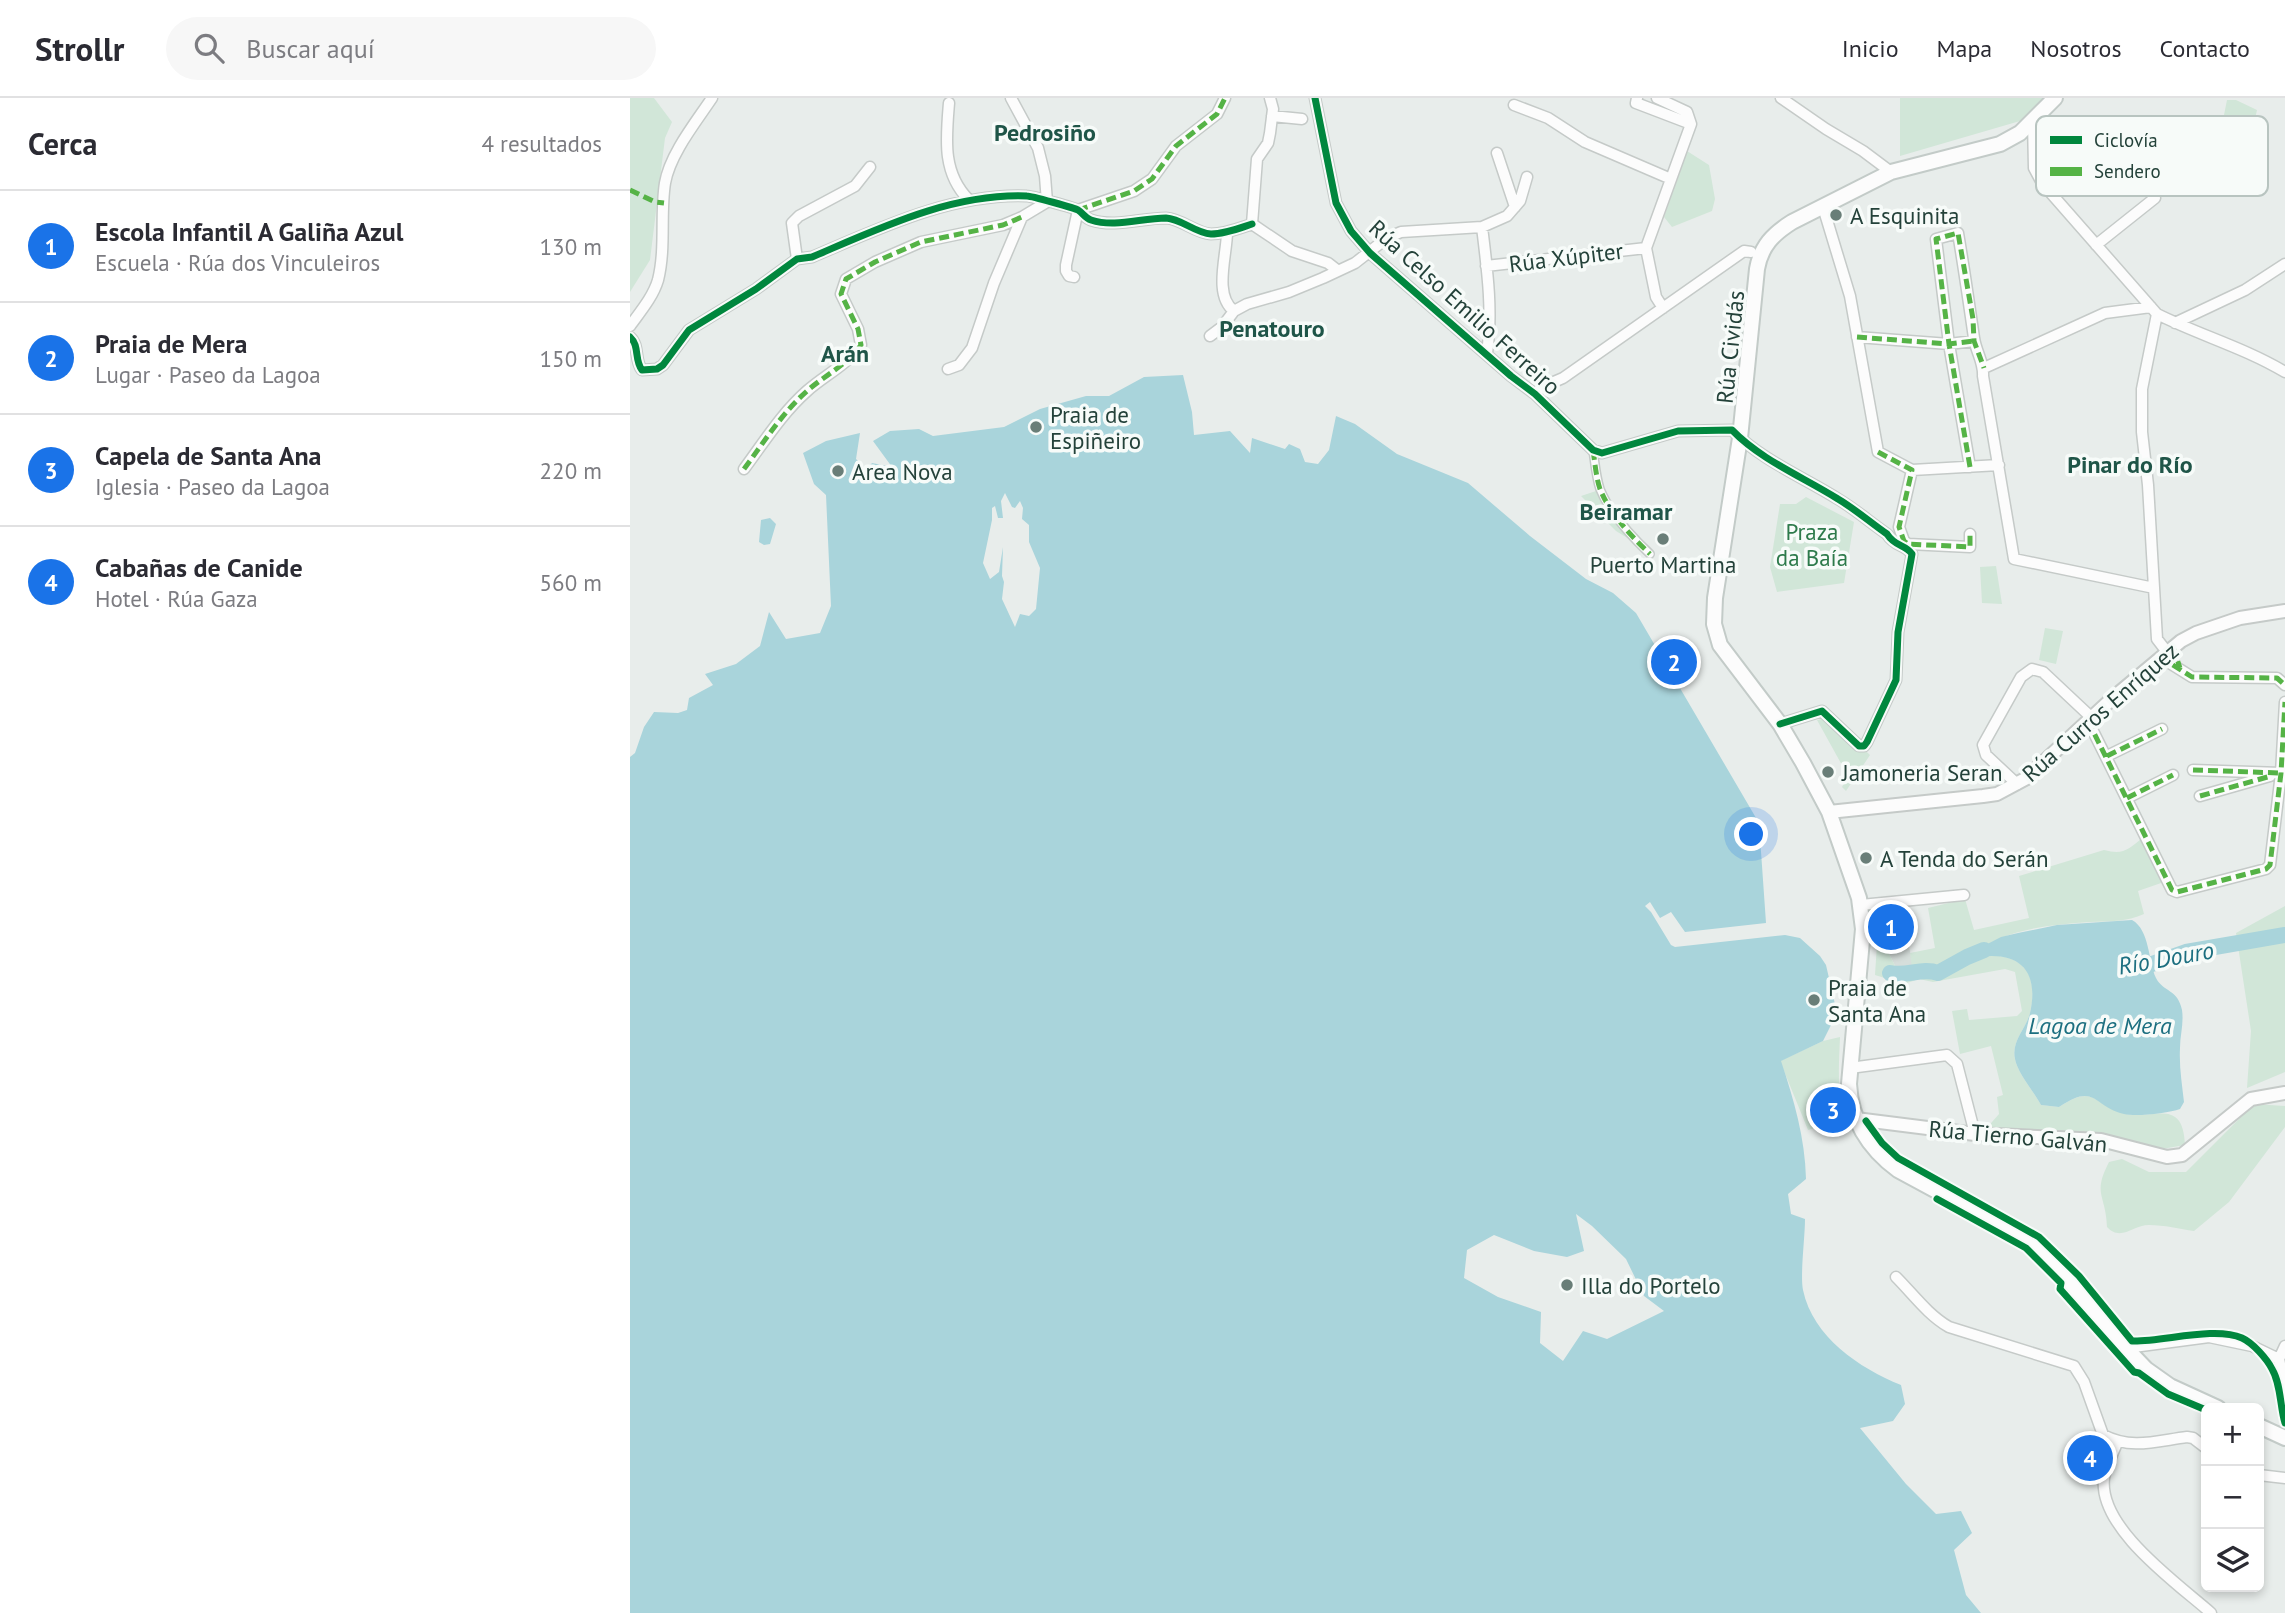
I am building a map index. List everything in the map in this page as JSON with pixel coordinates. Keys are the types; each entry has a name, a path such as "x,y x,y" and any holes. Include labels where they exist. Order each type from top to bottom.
{"main road":[{"path":"2038,116 2055,98"},
{"path":"1759,251 1785,227 1891,172 2000,144 2020,133 2036,118"},
{"name":"Rúa Cividás","path":"1759,251 1740,438 1714,608 1714,624 1720,645 1780,724 1829,812 1861,905 1863,929 1850,1068 1850,1102 1856,1119"},
{"path":"1856,1119 1874,1150 1898,1170 2009,1230 2044,1254 2147,1369 2170,1386 2207,1403"},
{"path":"2264,1428 2285,1438"}],"street":[{"path":"630,326 650,298 657,281 662,246 665,184 670,164 712,98"},
{"path":"1011,98 1038,148 1045,176 1047,202"},
{"path":"630,337 637,347 638,365 642,370 657,369 663,365 689,330 797,260 812,257 917,214 969,201 1026,196 1040,197 1047,202 1078,209 1134,191 1152,179 1176,146 1217,114 1225,98"},
{"path":"1252,223 1257,159 1268,143 1273,109 1269,98"},
{"name":"Rúa Celso Emilio Ferreiro","path":"1315,98 1336,203 1351,231 1370,253 1535,394 1593,450"},
{"path":"1637,98 1636,103 1692,124"},
{"path":"1657,98 1687,112 1692,124 1646,248 1656,297 1663,308"},
{"path":"1781,98 1891,172"},
{"path":"949,103 947,159 960,192 969,201"},
{"path":"1514,105 1548,118 1586,142 1671,179"},
{"path":"1272,116 1302,119"},
{"path":"2033,121 2036,172"},
{"path":"1497,153 1515,207"},
{"path":"797,260 792,223 799,216 855,186 870,167"},
{"path":"1210,336 1222,327 1234,311 1247,304 1289,292 1355,263 1387,238 1401,232 1482,227 1507,216 1520,201 1527,177"},
{"path":"2053,196 2154,311 2175,323 2259,356 2285,372"},
{"path":"2096,245 2155,198"},
{"path":"744,469 790,407 854,354 861,345 858,329 841,294 846,279 875,262 921,242 1003,225 1047,202"},
{"path":"1823,207 1850,296 1878,452 1912,470 1999,465"},
{"path":"1078,209 1085,217 1093,220 1123,223 1166,218 1209,234 1227,232 1252,223"},
{"path":"1074,276 1069,276 1066,265 1078,209"},
{"path":"948,369 959,365 972,348 1022,217"},
{"path":"1252,223 1292,251 1328,263 1337,270"},
{"path":"1482,227 1490,331 1487,353"},
{"path":"1227,232 1223,291 1226,303 1234,311"},
{"path":"1970,467 1949,344 1936,239 1958,233 1973,319 1974,341 1984,368 1983,376 2014,559 2154,589"},
{"name":"Rúa Xúpiter","path":"1486,267 1646,248"},
{"path":"1535,394 1542,387 1563,378 1744,251 1759,251"},
{"path":"2175,323 2245,290 2285,264"},
{"path":"1984,368 2105,313 2154,311"},
{"path":"2154,311 2142,389 2142,432 2148,485 2157,639 2180,668 2192,677 2277,678 2285,685"},
{"path":"1857,337 1949,344 1974,341"},
{"path":"1650,554 1635,540 1605,500 1599,486 1593,450 1602,453 1678,431 1732,430 1740,438 1838,499 1887,534 1893,542 1909,549 1912,554 1898,632 1896,680 1864,746 1859,746 1822,711 1780,724"},
{"path":"1912,470 1899,527 1903,541 1908,544 1970,547 1970,534"},
{"name":"Rúa Curros Enríquez","path":"1829,812 1997,793 2025,779 2167,652 2196,634 2241,618 2285,611"},
{"path":"2167,652 2180,668"},
{"path":"2017,784 1986,755 1983,745 2021,677 2032,668 2043,671 2090,719 2172,890 2177,892 2266,869 2270,865 2281,773 2285,702"},
{"path":"2107,756 2162,729"},
{"path":"2193,770 2281,773"},
{"path":"2200,796 2281,773"},
{"path":"2127,798 2174,775"},
{"path":"1861,905 1964,895"},
{"path":"1850,1068 1947,1055 1957,1064 1975,1134"},
{"name":"Rúa Tierno Galván","path":"1856,1119 1975,1134 2101,1140 2167,1157 2182,1156 2251,1099 2285,1093"},
{"path":"1896,1277 1924,1307 1949,1327 2074,1366 2084,1382 2103,1436 2117,1443 2137,1444 2187,1437 2201,1444"},
{"path":"2126,1348 2209,1337 2252,1346 2279,1359"},
{"path":"2285,1346 2279,1359 2285,1388"},
{"path":"2117,1443 2104,1478 2107,1506 2131,1542 2211,1613"},
{"path":"2264,1476 2285,1478"}],"shaded area":[{"path":"1902,908 1913,968 1896,968 1884,943 1877,944 1875,911"}],"green space":[{"path":"630,98 654,98 672,122 665,138 650,260 630,292"},
{"path":"1900,98 2043,98 2020,121 1900,156"},
{"path":"2227,100 2236,100 2257,110 2256,116 2224,116"},
{"path":"1687,151 1709,165 1715,199 1712,211 1672,227 1664,217"},
{"path":"1596,491 1609,515 1629,539 1616,531 1581,496"},
{"name":"Praza da Baía","path":"1806,497 1854,522 1844,583 1777,592 1770,567 1780,504 1796,504"},
{"path":"1996,566 2002,604 1982,603 1980,567"},
{"path":"2045,628 2063,631 2056,664 2039,660"},
{"path":"1830,717 1870,755 1846,791 1842,787 1848,776 1817,720"},
{"path":"2142,838 2164,882 2138,891 2144,914 2124,920 2026,930 1995,941 1968,958 1998,956 2010,959 2020,964 2032,982 2030,1013 2014,1053 2022,1076 2041,1105 2059,1107 2071,1100 2087,1096 2123,1113 2172,1115 2183,1130 2185,1145 2150,1151 1985,1130 1999,1114 1997,1097 2003,1095 1991,1046 1960,1054 1952,1011 1967,1009 1969,1020 2017,1016 2022,1011 2015,972 2005,969 1933,982 1919,979 1904,984 1875,975 1877,944 1884,943 1896,968 1912,968 1910,953 1935,948 1928,908 1965,899 1974,930 2029,918 2019,876 2104,850 2125,850"},
{"path":"2285,906 2285,1072 2247,1088 2251,1031 2236,933"},
{"path":"1840,1037 1840,1089 1847,1119 1808,1130 1780,1061 1823,1041"},
{"path":"2254,1104 2285,1106 2285,1127 2229,1202 2194,1231 2149,1225 2117,1233 2107,1227 2101,1181 2109,1162 2122,1159 2149,1172 2186,1172"}],"water":[{"path":"1183,375 1192,412 1194,435 1230,431 1250,453 1252,438 1285,449 1289,444 1300,449 1305,462 1318,464 1329,450 1336,416 1355,424 1397,454 1468,483 1530,536 1586,579 1613,593 1636,613 1759,823 1766,923 1685,932 1671,912 1660,918 1650,902 1645,906 1675,947 1785,935 1800,938 1826,965 1837,1013 1823,1041 1781,1061 1804,1149 1806,1179 1788,1194 1791,1214 1805,1219 1803,1290 1808,1307 1817,1322 1840,1349 1869,1370 1901,1385 1905,1404 1893,1421 1860,1428 1906,1484 1936,1514 1961,1511 1972,1533 1954,1550 1966,1595 1981,1613 630,1613 630,757 635,753 644,727 654,712 678,713 687,710 689,698 713,685 705,674 736,664 760,646 769,612 786,639 820,633 831,606 826,495 814,484 803,453 826,441 860,433 856,459 867,469 872,463 892,467 873,441 890,431 919,429 933,436 1004,427 1040,409 1086,396 1109,396 1144,377","holes":["1005,493 1012,507 1015,508 1020,501 1023,508 1022,519 1029,525 1029,542 1040,568 1036,609 1029,616 1020,614 1015,627 1002,599 1003,547 999,572 990,579 983,563 992,508 995,506 998,518 1003,518 1001,501","1576,1214 1626,1259 1644,1296 1664,1311 1607,1339 1583,1331 1563,1361 1540,1343 1541,1312 1498,1297 1464,1278 1467,1250 1494,1235 1534,1251 1567,1257 1584,1251"]},
{"path":"770,518 776,524 770,544 764,545 759,542 761,520"},
{"name":"Lagoa de Mera","path":"2132,920 2145,938 2156,978 2174,994 2182,1010 2180,1062 2184,1102 2180,1109 2137,1115 2124,1114 2087,1096 2080,1096 2059,1107 2041,1105 2022,1076 2014,1053 2030,1013 2031,982 2027,972 2020,964 2010,959 1984,956 1968,959 1966,955 2001,937 2018,933 2057,925"}],"waterway":[{"name":"Río Douro","path":"2134,967 2152,964 2186,952 2285,935"},
{"name":"Río Douro","path":"1890,973 1938,973 1984,950"}],"marked path":[{"path":"1078,210 1134,191 1152,179 1176,146 1217,114 1225,98"},
{"path":"630,190 655,202 664,203"},
{"path":"744,469 789,409 861,345 858,329 841,294 846,279 875,262 921,242 1003,225 1022,217"},
{"path":"1970,467 1949,344 1936,239 1958,233 1973,319 1974,341 1984,368"},
{"path":"1857,337 1949,344 1974,341"},
{"path":"1593,450 1604,498 1622,524 1650,554"},
{"path":"1878,452 1912,470 1899,527 1904,541 1908,544 1970,547 1970,534"},
{"path":"2173,647 2180,668"},
{"path":"2160,657 2192,677 2277,678 2285,685"},
{"path":"2088,721 2172,890 2177,892 2266,869 2270,865 2281,773 2285,702"},
{"path":"2107,756 2162,729"},
{"path":"2193,770 2281,773"},
{"path":"2127,798 2173,775"},
{"path":"2200,796 2271,776"}],"cycle path":[{"path":"1315,98 1336,203 1351,231 1370,253 1535,394 1593,450 1602,453 1678,431 1732,430 1769,459 1851,507 1912,554 1898,632 1896,680 1864,746 1859,746 1822,711 1780,724"},
{"path":"630,337 642,370 657,369 663,365 689,330 756,289 797,259 812,257 917,215 971,200 1027,196 1075,209 1089,219 1100,222 1119,223 1166,218 1211,234 1252,224"},
{"path":"1866,1121 1882,1143 1898,1158 2039,1237 2079,1276 2132,1341 2203,1334 2231,1335 2246,1340 2263,1356 2275,1375 2285,1423"},
{"path":"1937,1199 2026,1248 2061,1283 2060,1289 2134,1372 2168,1394 2201,1408"}],"place":[{"name":"A Esquinita","path":"1836,215"},
{"name":"Praia de Espiñeiro","path":"1036,427"},
{"name":"Area Nova","path":"838,471"},
{"name":"Puerto Martina","path":"1663,539"},
{"name":"Praia de Mera","path":"1674,662"},
{"name":"Jamoneria Seran","path":"1828,772"},
{"name":"A Tenda do Serán","path":"1866,858"},
{"name":"Escola Infantil A Galiña Azul","path":"1891,927"},
{"name":"Praia de Santa Ana","path":"1814,1000"},
{"name":"Capela de Santa Ana","path":"1833,1110"},
{"name":"Illa do Portelo","path":"1567,1285"},
{"name":"Cabañas de Canide","path":"2090,1458"}],"district":[{"name":"Pedrosiño","path":"1045,132"},
{"name":"Penatouro","path":"1272,328"},
{"name":"Arán","path":"845,353"},
{"name":"Pinar do Río","path":"2130,464"},
{"name":"Beiramar","path":"1626,511"}]}
